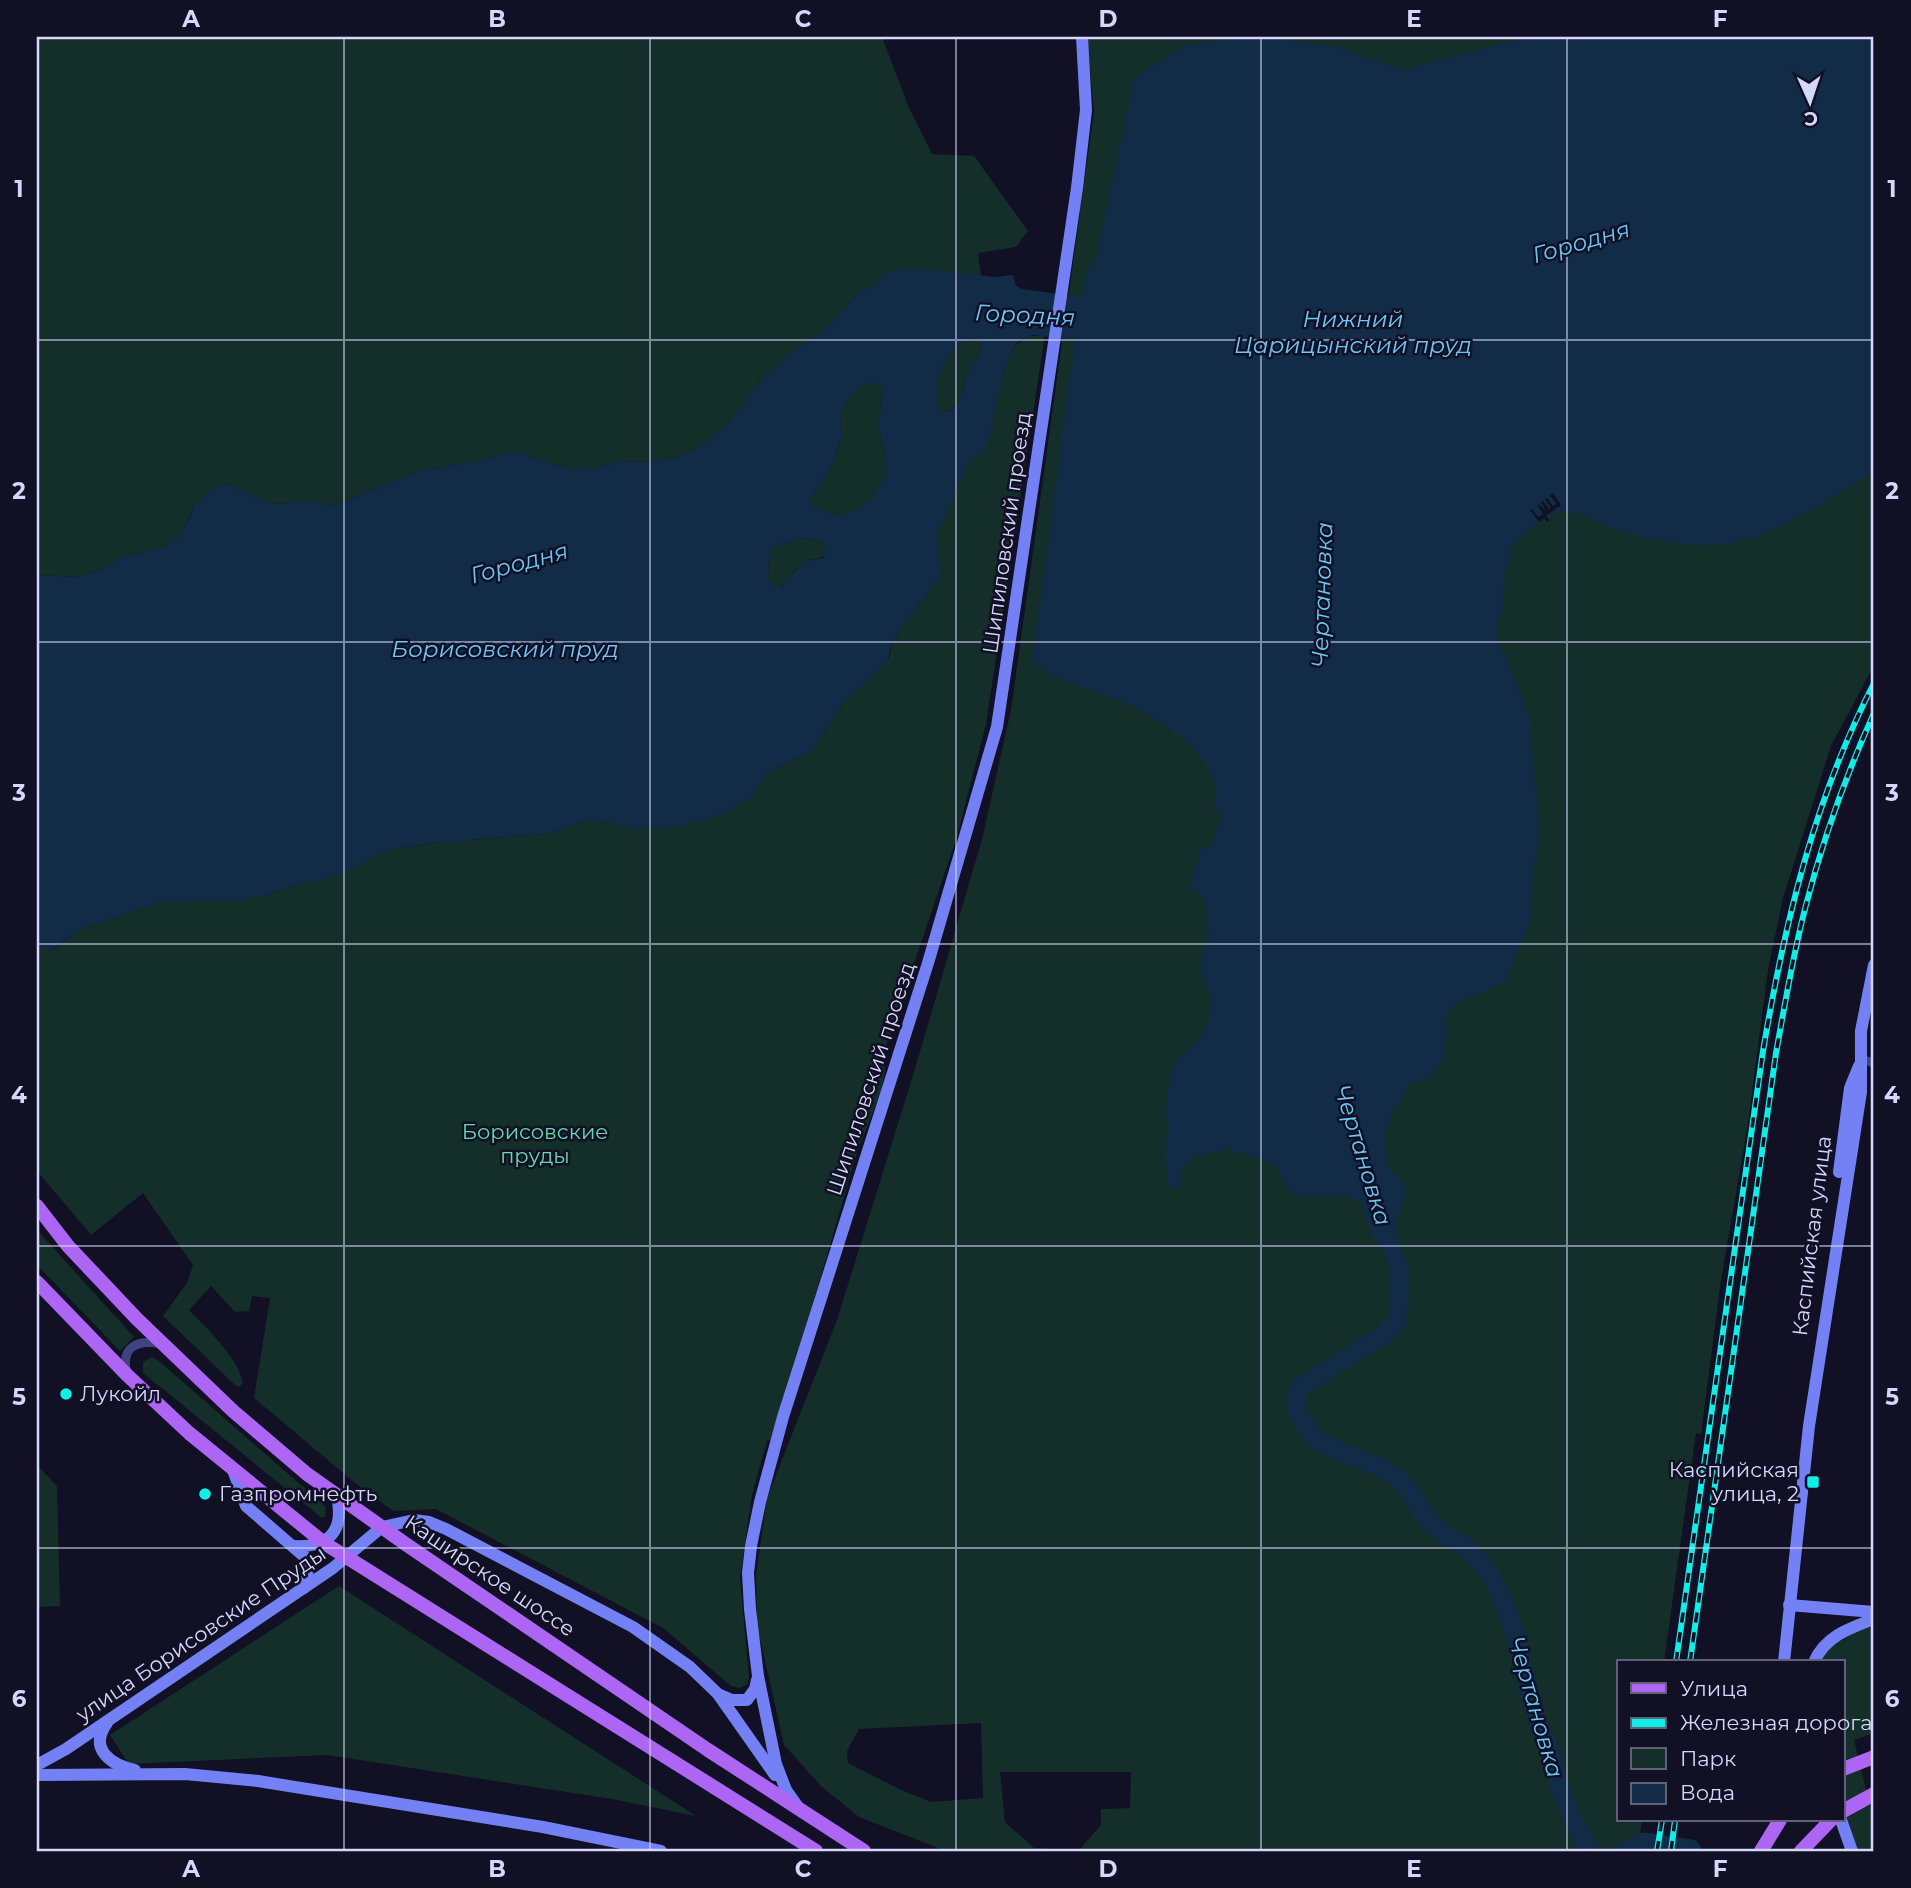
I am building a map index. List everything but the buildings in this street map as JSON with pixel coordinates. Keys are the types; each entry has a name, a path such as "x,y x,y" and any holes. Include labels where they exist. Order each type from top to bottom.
{"main road":[{"name":"Шипиловский проезд","path":"799,1807 786,1790 772,1745 758,1676 748,1573 760,1502 783,1417 928,962 997,727 1086,110 1082,37"},
{"name":"Каспийская улица","path":"1784,1660 1810,1419 1868,1061 1861,1031 1874,965"},
{"name":"Каширское шоссе","path":"37,1206 68,1246 137,1319 233,1411 337,1496 708,1750 864,1851"},
{"path":"37,1282 127,1375 189,1433 324,1543 816,1851"},
{"path":"233,1470 246,1506 306,1558 309,1566 304,1588"},
{"path":"293,1546 310,1547 324,1543 340,1518 337,1496"},
{"path":"382,1527 414,1520 429,1522 633,1627 690,1667 718,1694 786,1790"},
{"name":"улица Борисовские Пруды","path":"37,1765 66,1749 304,1588 382,1527"},
{"path":"1788,1605 1874,1612"},
{"path":"1815,1660 1832,1638 1874,1619"},
{"path":"718,1694 732,1700 747,1700 755,1689 758,1676"},
{"path":"110,1718 101,1732 100,1743 106,1757 121,1767 152,1774"},
{"path":"1844,1769 1871,1758"},
{"path":"37,1775 152,1774 258,1780 543,1827 661,1851"},
{"path":"1844,1810 1873,1795"},
{"path":"1767,1851 1769,1822"},
{"path":"1761,1851 1779,1822"},
{"path":"1801,1851 1829,1822"},
{"path":"1842,1822 1852,1851"}],"street":[{"path":"127,1375 125,1357 135,1345 150,1342 166,1346"}],"green space":[{"path":"37,37 882,37 909,108 932,154 974,156 1028,231 1016,247 978,253 981,276 939,270 887,273 874,285 860,292 825,329 765,376 728,424 700,446 678,457 644,462 622,461 594,468 570,468 537,460 519,452 508,452 478,461 418,471 335,506 306,500 290,504 267,503 229,484 216,487 193,508 185,527 175,539 161,548 123,557 100,570 77,577 37,575"},
{"path":"1087,37 1874,37 1874,665 1831,746 1783,898 1768,970 1748,1124 1721,1280 1701,1434 1696,1433 1664,1660 1617,1660 1617,1822 1642,1822 1638,1851 946,1851 859,1817 821,1786 784,1745 757,1625 756,1575 767,1498 837,1320 914,1072 982,839 1011,710 1094,112","holes":["981,1723 983,1798 931,1802 848,1763 847,1751 859,1729","1000,1772 1131,1772 1130,1808 1101,1809 1101,1825 1079,1850 1034,1848 1005,1822"]},
{"name":"Борисовские пруды","path":"1029,336 1044,336 1044,341 986,724 957,837 883,1055 885,1071 881,1091 857,1153 773,1439 767,1441 752,1495 740,1578 749,1677 747,1685 739,1688 731,1686 663,1628 436,1509 393,1511 354,1482 254,1398 270,1298 252,1296 249,1311 235,1312 211,1286 189,1310 235,1363 243,1383 239,1387 163,1316 187,1283 193,1265 143,1193 91,1235 37,1171 37,943 53,949 81,929 162,902 266,895 301,883 325,880 388,850 432,843 545,834 586,821 600,821 636,829 703,821 724,813 752,794 769,771 811,752 843,703 889,657 893,640 941,575 935,537 969,462 982,452 1004,370 1013,347"},
{"path":"969,339 977,340 981,344 980,353 967,374 957,404 940,413 937,391 941,370 952,352"},
{"path":"874,383 883,388 878,425 887,473 874,498 853,513 839,516 813,507 809,502 832,466 841,438 840,418 844,404 861,386"},
{"path":"806,538 825,543 826,555 803,563 778,588 772,586 768,579 769,551 780,544"},
{"path":"37,1230 134,1337 120,1351 37,1265"},
{"path":"152,1357 325,1506 326,1516 322,1518 143,1373 143,1362"},
{"path":"37,1465 57,1486 60,1606 37,1607"},
{"path":"339,1586 696,1816 612,1799 327,1755 129,1764 110,1735"},
{"path":"1874,1627 1874,1733 1854,1740 1874,1821 1874,1851 1857,1851 1844,1811 1844,1660 1820,1660 1829,1648 1857,1631"}],"water":[{"name":"Нижний Царицынский пруд","path":"1242,37 1261,37 1335,47 1402,70 1530,37 1874,37 1874,471 1787,523 1731,543 1705,545 1645,538 1566,511 1545,518 1508,549 1513,556 1505,569 1502,609 1496,633 1529,716 1540,835 1533,869 1531,919 1506,980 1460,1001 1449,1010 1444,1021 1447,1038 1445,1051 1431,1078 1409,1084 1391,1115 1385,1132 1388,1167 1405,1184 1405,1197 1396,1226 1402,1256 1400,1287 1396,1273 1371,1232 1361,1204 1348,1196 1297,1196 1287,1188 1273,1163 1228,1149 1194,1157 1182,1169 1180,1186 1174,1189 1168,1185 1168,1127 1165,1109 1170,1077 1177,1059 1200,1039 1208,1022 1211,1000 1200,963 1209,940 1206,906 1201,895 1189,888 1202,847 1210,849 1222,814 1213,810 1216,793 1212,776 1191,747 1176,734 1130,705 1073,684 1032,663 1075,340 1033,335 1013,347 1004,370 989,439 982,452 969,462 936,537 941,575 893,640 887,661 843,703 811,752 769,771 750,797 724,813 703,821 665,828 636,829 600,821 586,821 545,834 432,843 388,850 325,880 301,883 266,895 238,900 162,902 81,929 52,949 42,948 37,943 37,575 77,577 100,570 123,557 161,548 175,539 185,527 195,505 216,487 229,484 267,503 290,504 306,500 335,506 418,471 478,461 508,452 519,452 537,460 570,468 594,468 622,461 644,462 678,457 700,446 728,424 765,376 825,329 860,292 874,285 887,273 905,269 994,277 1013,275 1016,286 1022,289 1082,297 1086,273 1096,259 1134,79 1184,46","holes":["969,339 977,340 981,344 980,353 967,374 957,405 948,412 940,413 937,391 941,370 952,352","873,383 882,388 878,425 887,473 873,498 853,512 839,516 813,507 809,502 832,466 841,438 840,418 844,404 861,386","806,538 825,543 824,558 804,561 781,587 772,586 768,579 769,551 780,544"]}],"pier":[{"path":"1553,493 1561,505 1546,516 1549,520 1547,522 1544,518 1539,522 1530,510 1538,517 1543,514 1537,505 1546,511 1541,502 1543,501 1551,508 1545,499 1553,506 1556,504 1550,495"}],"waterway":[{"name":"Чертановка","path":"1398,1263 1400,1287 1397,1322 1383,1335 1298,1389 1298,1411 1307,1429 1318,1440 1331,1448 1375,1465 1402,1482 1433,1525 1470,1551 1489,1573 1515,1633 1531,1698 1553,1758 1560,1789 1590,1851"},
{"name":"Чертановка","path":"1624,1851 1644,1842 1691,1849"}],"railway":[{"path":"1676,1660 1763,1051 1781,955 1818,817 1834,772 1874,683"},
{"path":"1690,1660 1776,1053 1790,979 1801,923 1820,856 1874,713"},
{"path":"1657,1851 1662,1822"},
{"path":"1671,1851 1675,1822"}],"place":[{"name":"Лукойл","path":"66,1394"},
{"name":"Каспийская улица, 2","path":"1813,1482"},
{"name":"Газпромнефть","path":"205,1494"}],"water label":[{"name":"Городня","path":"1581,242"},
{"name":"Городня","path":"1025,315"},
{"name":"Городня","path":"519,563"},
{"name":"Борисовский пруд","path":"505,649"}]}
